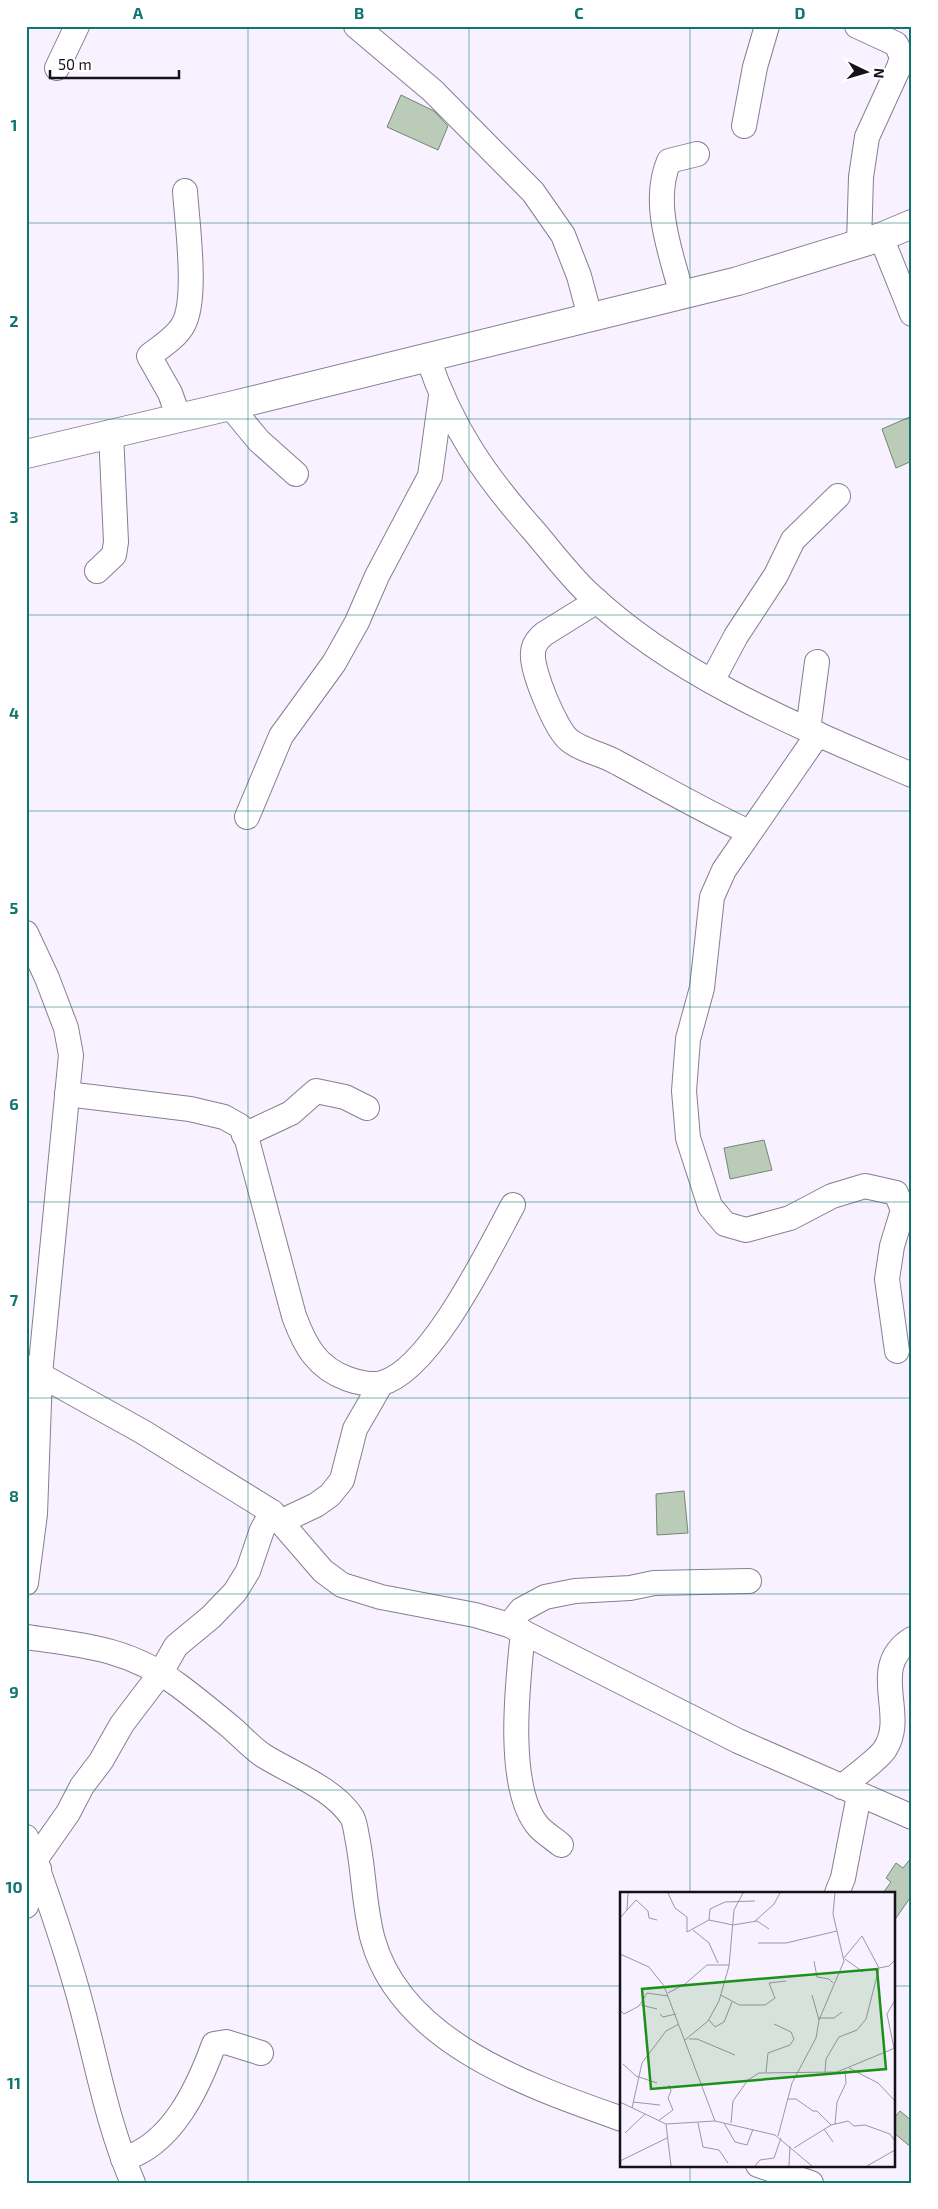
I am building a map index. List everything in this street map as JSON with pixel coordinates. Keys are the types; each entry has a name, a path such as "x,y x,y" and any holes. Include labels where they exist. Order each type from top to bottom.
{"main road":[{"path":"26,454 428,358 738,281 870,240 912,224"}],"street":[{"path":"57,68 77,26"},
{"path":"356,26 433,91 533,192 563,235 579,276 590,317"},
{"path":"744,126 755,67 767,26"},
{"path":"856,26 896,44 902,57 899,68 866,137 861,177 870,240 912,314"},
{"path":"682,295 663,219 663,174 669,161 697,154"},
{"path":"179,418 170,393 149,356 178,333 184,323 190,281 186,191"},
{"path":"428,358 441,396 455,424 496,489 587,592 629,627 712,681 767,713 912,776"},
{"path":"247,817 281,736 334,663 357,622 377,576 430,476 441,396"},
{"path":"230,406 259,441 296,474"},
{"path":"97,570 114,555 116,542 112,434"},
{"path":"712,681 736,636 776,575 793,540 838,496"},
{"path":"597,600 544,634 536,641 532,652 533,663 542,694 567,739 582,748 607,757 704,811 749,832"},
{"path":"817,662 813,732 724,870 712,897 702,988 688,1039 684,1091 688,1138 710,1206 725,1224 746,1230 790,1218 832,1196 865,1186 896,1193 903,1210 892,1246 887,1279 897,1351"},
{"path":"26,933 47,978 66,1028 71,1055 33,1370 35,1514 26,1583"},
{"path":"244,1135 291,1113 316,1091 345,1098 367,1108"},
{"path":"67,1094 190,1109 224,1117 240,1126 294,1316 303,1340 315,1359 332,1374 353,1381 382,1384"},
{"path":"26,1906 37,1865 82,1786 101,1761 122,1724 160,1674 184,1638 204,1624 234,1592 248,1571 262,1530 276,1517 316,1505 330,1495 342,1480 355,1429 382,1384 424,1354 472,1280 513,1205"},
{"path":"33,1370 143,1432 276,1517 323,1571 342,1585 381,1597 474,1615 516,1628 738,1741 912,1817"},
{"path":"561,1845 537,1826 530,1812 518,1772 516,1628 521,1610 546,1597 576,1590 630,1588 654,1583 749,1581"},
{"path":"26,1637 99,1647 135,1660 176,1684 262,1755 336,1798 353,1818 361,1855 372,1939 385,1970 404,1998 438,2031 481,2062 570,2101 620,2118"},
{"path":"837,1892 843,1878 851,1791 885,1749 892,1728 889,1670 899,1649 912,1639"},
{"path":"26,1837 37,1865 78,1994 100,2085 123,2159 133,2183"},
{"path":"123,2159 139,2154 163,2134 177,2117 201,2079 214,2044 226,2042 262,2053"},
{"path":"761,2166 811,2183"}],"building":[{"path":"401,95 434,111 448,126 438,150 387,127"},
{"path":"912,416 912,461 896,468 882,429"},
{"path":"764,1140 772,1170 730,1179 724,1148"},
{"path":"684,1491 688,1533 657,1535 656,1494"},
{"path":"912,1857 912,1895 896,1918 896,1892 884,1892 891,1882 886,1878 896,1863 903,1868"},
{"path":"900,2111 912,2121 912,2148 896,2135 896,2116"}]}
